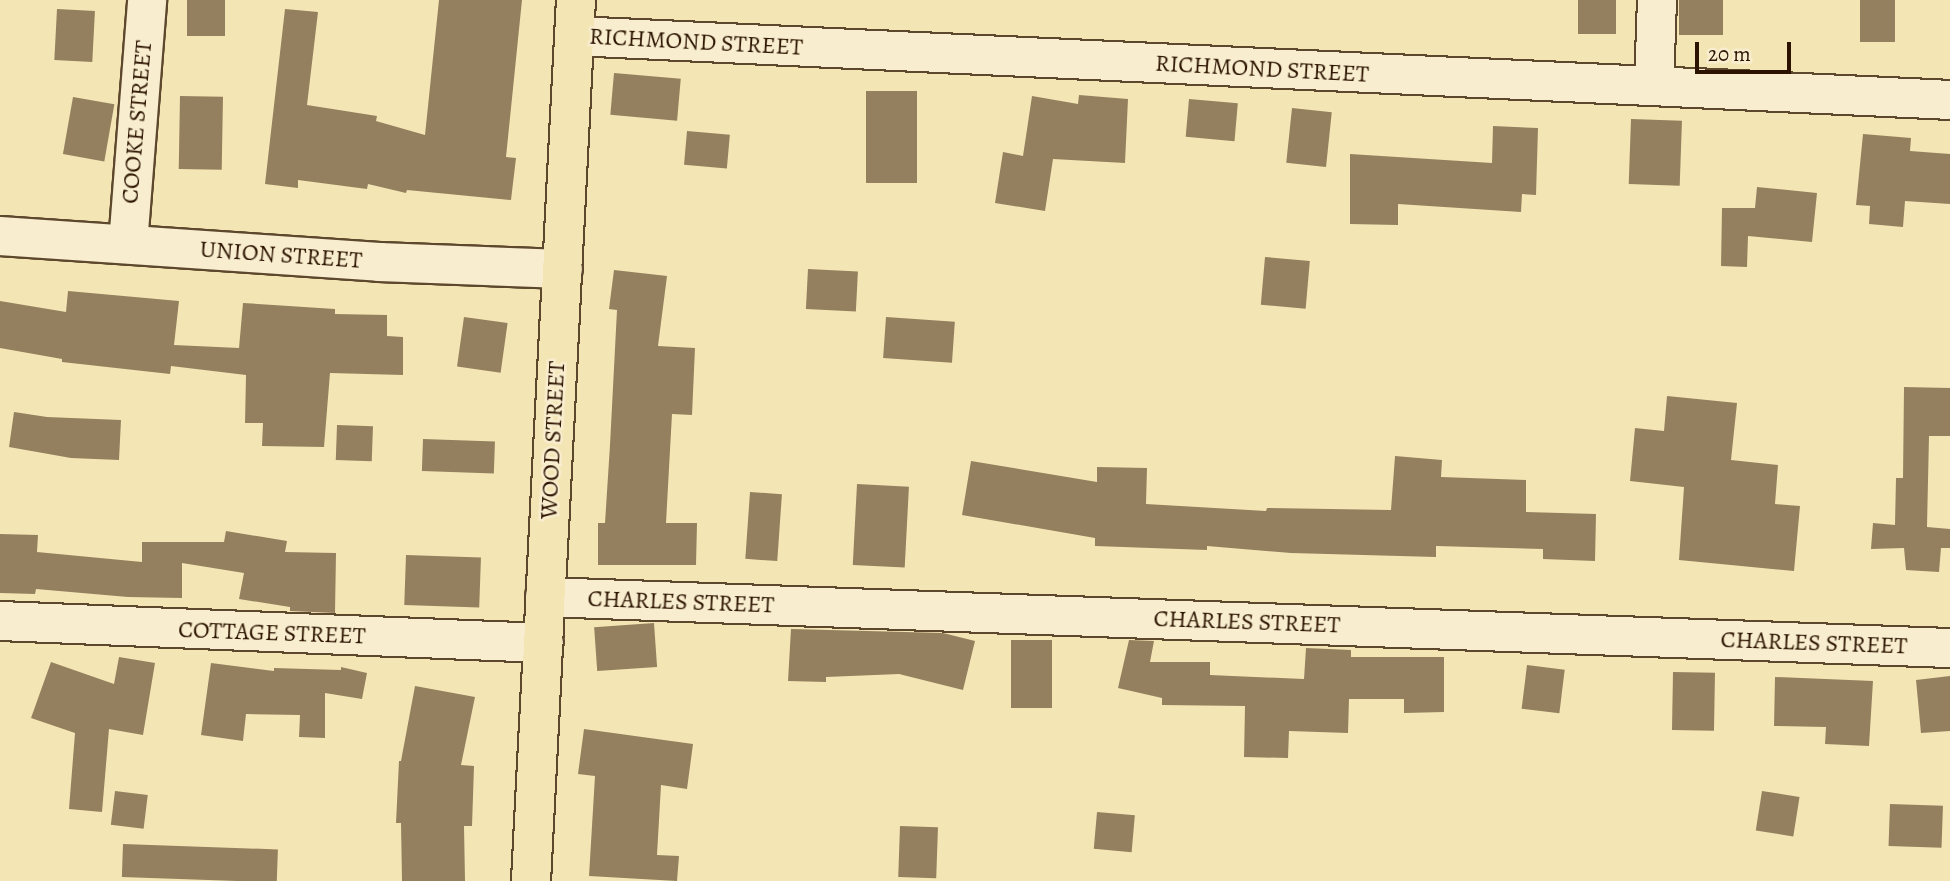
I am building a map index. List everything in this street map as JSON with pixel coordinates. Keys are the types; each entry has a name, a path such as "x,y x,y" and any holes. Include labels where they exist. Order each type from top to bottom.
{"main road":[{"name":"WOOD STREET","path":"531,881 575,18"}],"street":[{"name":"COOKE STREET","path":"128,244 147,0"},
{"path":"1654,86 1657,0"},
{"name":"RICHMOND STREET","path":"575,18 1579,85 1950,100"},
{"name":"UNION STREET","path":"0,236 379,262 563,269"},
{"name":"CHARLES STREET","path":"545,597 1950,648"},
{"name":"COTTAGE STREET","path":"0,621 544,643"}],"building":[{"path":"187,0 225,0 225,36 187,36"},
{"path":"439,0 522,0 506,157 516,158 511,200 407,190 406,193 368,184 367,189 298,180 298,188 265,184 285,9 318,12 307,105 377,116 376,121 425,135"},
{"path":"1578,0 1616,0 1616,34 1578,34"},
{"path":"1679,0 1723,0 1723,35 1679,35"},
{"path":"1860,0 1895,0 1895,42 1860,42"},
{"path":"57,9 95,11 92,62 54,60"},
{"path":"614,73 681,79 677,121 610,115"},
{"path":"866,91 917,91 917,183 866,183"},
{"path":"1079,95 1128,99 1125,163 1053,159 1045,211 995,203 1003,152 1023,156 1032,96 1078,104"},
{"path":"180,96 223,97 222,170 179,169"},
{"path":"73,97 114,104 104,161 63,154"},
{"path":"1189,99 1238,103 1235,141 1186,137"},
{"path":"1292,108 1332,112 1326,167 1286,163"},
{"path":"1631,119 1682,121 1680,186 1629,184"},
{"path":"1493,126 1538,128 1536,195 1522,194 1521,212 1398,204 1398,225 1350,224 1350,154 1492,163"},
{"path":"687,131 730,135 727,169 684,165"},
{"path":"1863,134 1911,138 1910,151 1950,154 1950,204 1905,201 1903,227 1869,224 1870,206 1856,205"},
{"path":"1757,187 1817,193 1812,242 1748,236 1747,267 1721,266 1722,208 1755,208"},
{"path":"1265,257 1310,261 1306,309 1261,305"},
{"path":"808,269 858,272 856,312 806,309"},
{"path":"614,270 667,276 658,346 695,348 692,415 672,414 666,523 697,523 696,565 598,565 598,523 605,523 610,445 617,310 609,309"},
{"path":"68,291 179,301 174,345 239,348 243,303 335,309 335,314 387,315 387,336 403,337 403,375 330,373 324,447 262,446 263,423 245,423 246,375 171,366 170,374 62,362 62,359 0,348 0,301 66,312"},
{"path":"464,317 508,323 501,373 457,367"},
{"path":"886,317 955,322 952,363 883,358"},
{"path":"1904,387 1950,388 1950,436 1929,436 1927,527 1950,529 1950,548 1941,548 1939,572 1906,570 1904,548 1871,549 1873,523 1895,525 1896,478 1903,478"},
{"path":"1667,396 1737,403 1731,460 1778,465 1775,504 1800,506 1794,571 1679,560 1684,487 1630,481 1635,428 1664,431"},
{"path":"14,412 47,417 121,420 119,460 71,458 9,447"},
{"path":"337,425 373,426 372,461 336,460"},
{"path":"423,439 495,442 494,473 422,471"},
{"path":"1395,456 1442,460 1441,477 1526,480 1526,512 1596,514 1595,561 1543,559 1543,549 1436,546 1436,557 1291,553 1207,546 1207,550 1095,546 1095,538 962,515 971,461 1097,482 1097,467 1147,468 1146,504 1266,511 1267,508 1391,510"},
{"path":"857,484 909,487 905,568 853,565"},
{"path":"750,492 782,494 777,561 745,559"},
{"path":"226,531 287,541 285,552 336,553 335,613 290,611 290,607 239,599 244,573 182,563 182,598 128,597 36,589 35,594 0,593 0,534 38,535 37,552 142,562 142,542 224,542"},
{"path":"406,555 481,558 479,608 404,605"},
{"path":"654,623 657,667 597,671 594,627"},
{"path":"791,629 943,633 975,641 963,690 899,674 826,677 826,682 788,681"},
{"path":"1011,640 1052,640 1052,708 1011,708"},
{"path":"1129,640 1154,641 1150,662 1210,662 1210,675 1304,679 1306,648 1351,650 1351,657 1444,657 1444,712 1404,713 1404,699 1349,699 1348,733 1289,731 1288,758 1244,757 1245,706 1162,705 1162,698 1118,688"},
{"path":"119,657 155,663 143,735 109,729 102,812 69,809 75,733 31,718 51,662 114,684"},
{"path":"211,663 274,671 274,668 341,670 341,667 367,673 362,699 325,693 325,738 299,737 300,715 246,714 243,741 201,735"},
{"path":"1527,665 1565,670 1559,713 1522,709"},
{"path":"1673,672 1715,673 1714,731 1672,730"},
{"path":"1950,676 1950,731 1921,733 1916,680"},
{"path":"1775,677 1873,681 1869,746 1825,744 1826,727 1774,726"},
{"path":"415,686 475,697 461,765 474,766 472,826 464,826 465,881 402,881 401,823 396,823 399,761"},
{"path":"584,729 693,744 687,789 661,785 657,855 679,856 677,881 589,876 595,776 578,774"},
{"path":"115,791 148,795 144,829 111,825"},
{"path":"1762,791 1800,797 1793,836 1756,831"},
{"path":"1890,804 1943,806 1942,848 1889,846"},
{"path":"1097,812 1135,815 1132,852 1094,849"},
{"path":"900,826 938,827 936,878 898,877"},
{"path":"123,844 278,849 277,881 122,877"}]}
